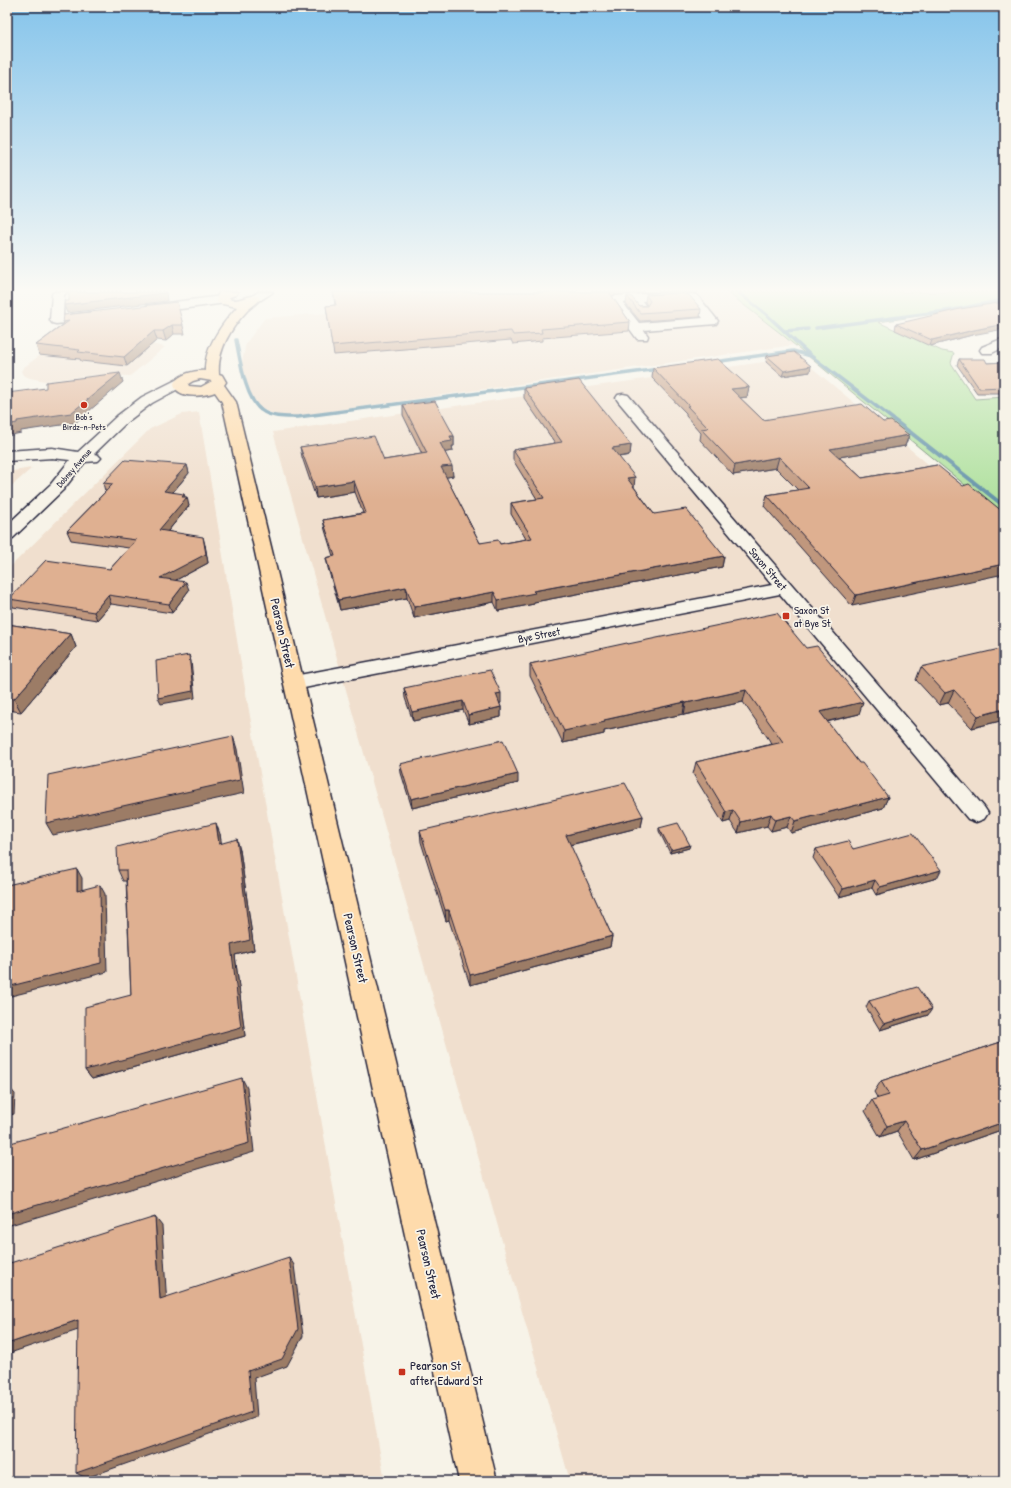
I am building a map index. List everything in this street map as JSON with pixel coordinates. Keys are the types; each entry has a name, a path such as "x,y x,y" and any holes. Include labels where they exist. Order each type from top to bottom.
{"main road":[{"path":"189,385 198,361"},
{"path":"189,385 200,375 214,380 211,361"},
{"name":"Pearson Street","path":"214,380 229,402 478,1481"},
{"path":"189,385 232,416"}],"street":[{"name":"Dobney Avenue","path":"7,534 89,458 149,412 189,385"},
{"name":"Saxon Street","path":"623,398 976,812"},
{"path":"7,456 52,453 89,458"},
{"name":"Bye Street","path":"294,683 784,588"}],"shaded area":[{"path":"32,361 148,361 130,376 96,375 45,381 23,375 21,371"},
{"path":"242,361 679,361 283,418 257,407 240,372"},
{"path":"768,361 804,361 1004,527 1004,1481 570,1481 273,432"},
{"path":"199,412 245,688 385,1481 7,1481 7,570 150,429 182,414"},
{"path":"32,468 7,490 7,472"}],"green space":[{"path":"815,361 951,361 951,363 975,399 1004,397 1004,517"}],"building":[{"path":"700,361 721,361 749,387 731,389 763,420 862,404 883,422 891,421 909,435 830,449 862,478 937,465 963,486 969,484 1003,512 1000,513 1004,516 1004,564 856,595 767,495 809,488 779,457 735,465 701,429 708,428 653,368"},
{"path":"773,361 805,361 811,366 784,371"},
{"path":"961,361 986,361 987,363 1004,362 1004,387 979,388"},
{"path":"120,373 71,413 17,421 17,423 7,425 7,393 46,388 46,382"},
{"path":"579,380 631,445 612,448 635,477 627,478 654,514 686,509 724,556 533,591 535,593 498,600 494,592 414,607 406,587 338,600 326,558 335,556 323,520 366,513 354,481 315,487 300,447 374,436 384,460 427,453 403,405 435,401 454,436 450,436 452,441 440,443 452,466 441,467 480,543 498,540 500,544 532,538 511,503 544,498 513,450 562,442 524,388"},
{"path":"125,460 187,465 164,491 184,494 182,497 187,497 159,530 203,537 206,554 160,578 186,582 169,604 108,595 94,612 9,599 46,560 110,569 136,540 67,531 113,484 103,483"},
{"path":"777,613 806,648 817,646 863,702 820,712 859,763 862,763 888,797 795,821 791,816 775,820 771,814 741,822 733,810 726,812 696,762 783,742 746,690 604,720 605,722 564,731 530,664 627,643"},
{"path":"7,624 71,634 14,699 7,698"},
{"path":"1004,648 1004,709 978,716 954,690 945,693 921,667"},
{"path":"189,655 193,691 158,698 156,661"},
{"path":"490,670 501,693 496,694 501,707 468,715 463,701 412,712 404,688"},
{"path":"233,736 240,780 46,823 48,775"},
{"path":"503,740 518,774 411,799 400,764"},
{"path":"625,783 643,816 566,835 612,936 470,975 449,910 445,910 420,831"},
{"path":"216,823 219,844 237,839 250,940 231,945 241,1027 85,1070 85,1007 131,995 126,870 118,870 117,847"},
{"path":"678,823 690,845 671,850 659,828"},
{"path":"913,833 941,870 880,887 875,880 843,889 816,849 848,841 853,849"},
{"path":"77,869 77,891 100,885 101,963 7,987 7,885"},
{"path":"917,987 932,1009 884,1024 869,1001"},
{"path":"1004,1041 1004,1122 922,1150 904,1121 887,1126 872,1100 889,1095 881,1081"},
{"path":"242,1078 249,1143 7,1214 7,1144"},
{"path":"155,1217 160,1299 289,1257 298,1329 282,1359 248,1371 252,1412 76,1473 78,1320 7,1344 7,1264"}],"waterway":[{"path":"240,361 247,388 255,404 265,413 284,417 298,417 659,369"},
{"path":"714,362 718,361"},
{"path":"818,361 911,433"},
{"path":"910,432 1004,506"}],"place":[{"name":"Bob's Birdz-n-Pets","path":"84,405"},
{"name":"Saxon St at Bye St","path":"786,616"},
{"name":"Pearson St after Edward St","path":"402,1372"}]}
